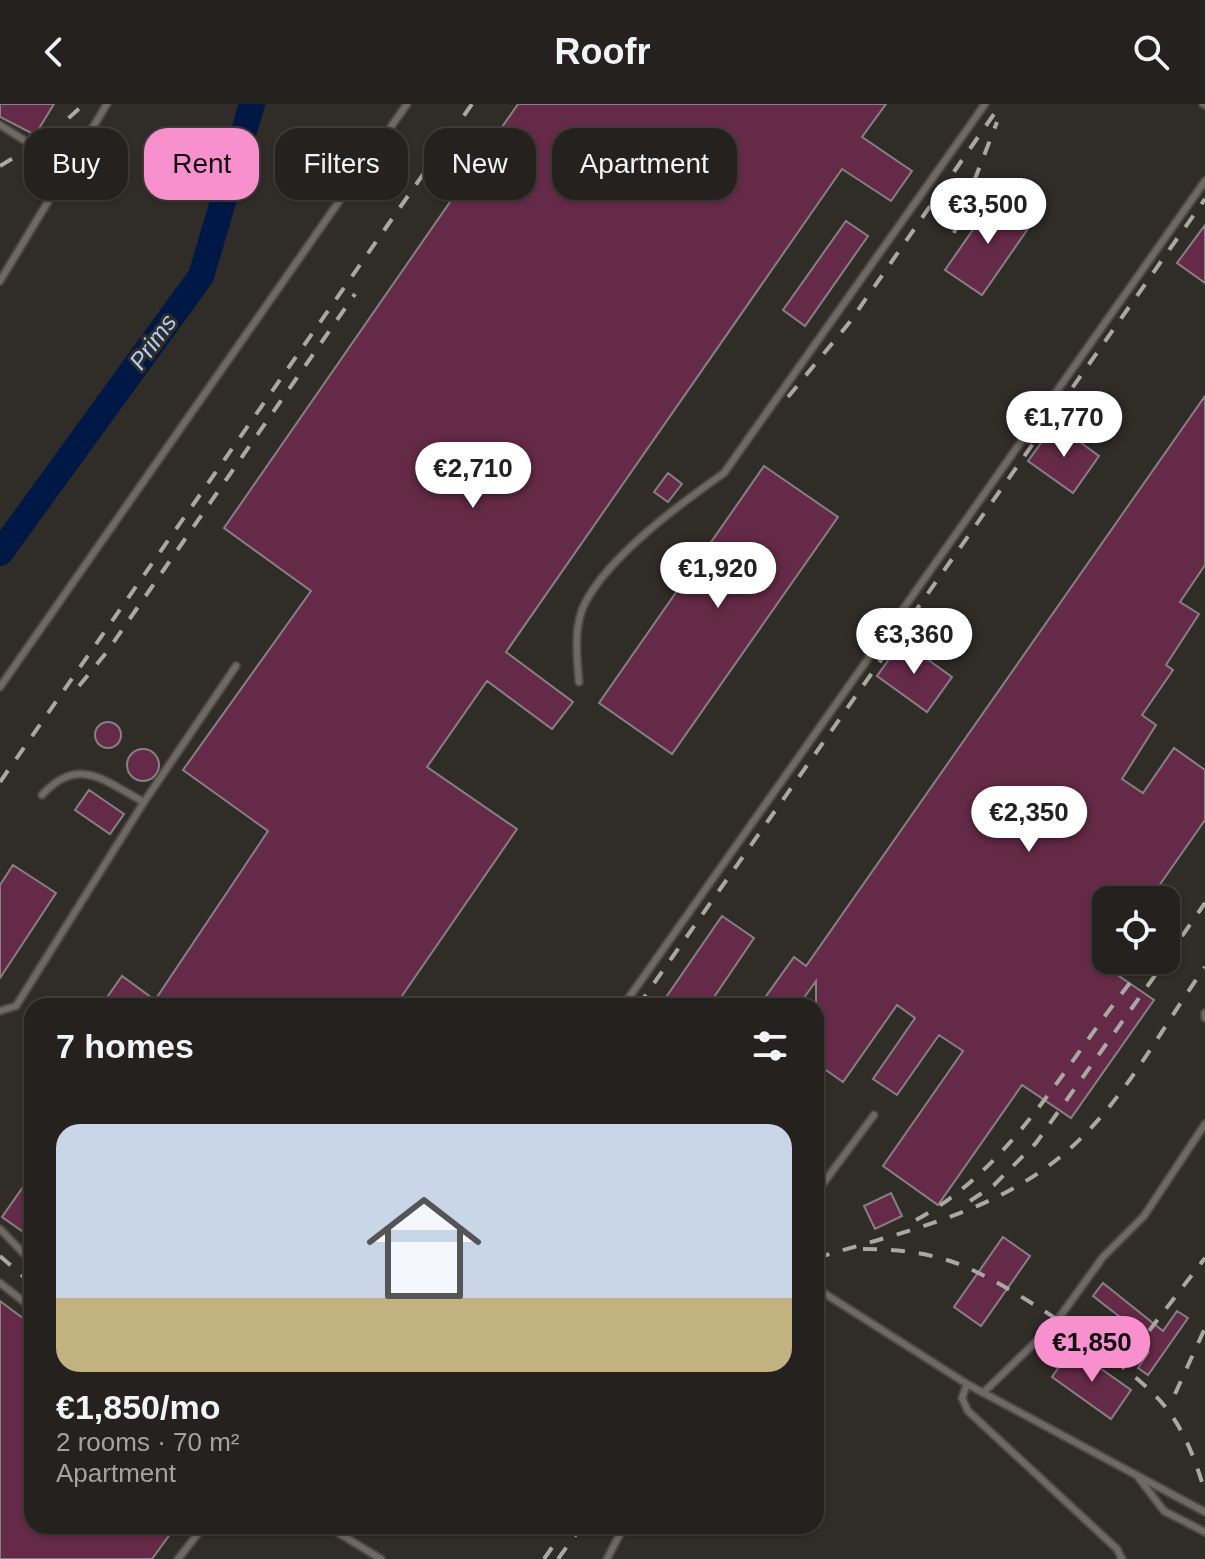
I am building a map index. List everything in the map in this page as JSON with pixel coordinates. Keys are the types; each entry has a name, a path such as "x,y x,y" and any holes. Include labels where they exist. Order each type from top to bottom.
{"lane":[{"path":"92,128 107,104"},
{"path":"0,687 407,104"},
{"path":"579,682 576,646 584,604 616,564 670,512 724,473 985,104"},
{"path":"0,125 24,140"},
{"path":"629,998 1205,181"},
{"path":"0,281 49,200"},
{"path":"0,1011 16,1006 144,802 236,666"},
{"path":"42,795 58,777 87,772 144,802"},
{"path":"824,1182 874,1115"},
{"path":"983,1393 1056,1322 1103,1257 1144,1216 1205,1124"},
{"path":"0,1229 24,1254"},
{"path":"0,1283 24,1302"},
{"path":"824,1293 967,1384 1205,1512"},
{"path":"967,1384 962,1398 968,1411 1117,1549 1122,1559"},
{"path":"1136,1475 1164,1511 1205,1532"},
{"path":"178,1559 198,1534"},
{"path":"340,1534 381,1559"},
{"path":"607,1559 620,1534"}],"building":[{"path":"0,104 54,104 39,128 24,129 0,117"},
{"path":"518,104 886,104 862,137 912,171 891,201 842,169 506,652 573,702 552,729 487,681 427,767 517,829 401,998 156,998 268,831 183,770 311,591 224,528 451,200 536,200 536,128 501,128"},
{"path":"995,198 1032,223 982,295 945,270"},
{"path":"846,221 868,236 805,326 783,310"},
{"path":"1205,225 1205,283 1177,263"},
{"path":"1205,396 1205,565 1180,602 1199,614 1166,665 1173,670 1142,715 1156,725 1122,779 1143,793 1174,748 1205,770 1205,820 1159,886 1092,886 1092,974 1116,974 1154,1000 1071,1118 1022,1085 938,1205 883,1166 963,1051 939,1035 897,1095 873,1079 915,1018 897,1005 843,1082 824,1069 824,998 816,998 816,981 804,998 765,998 794,957 806,966"},
{"path":"1055,424 1099,456 1073,493 1028,461"},
{"path":"764,466 838,517 672,754 599,703"},
{"path":"668,473 682,484 668,502 654,492"},
{"path":"902,641 952,677 927,712 877,676"},
{"path":"108,722 117,726 121,735 117,744 108,748 99,744 95,735 99,726"},
{"path":"143,749 154,754 159,765 154,776 143,781 132,776 127,765 132,754"},
{"path":"89,790 124,814 110,834 75,810"},
{"path":"13,865 56,893 0,978 0,885"},
{"path":"722,916 754,938 713,998 666,998"},
{"path":"122,976 152,998 107,998"},
{"path":"24,1185 24,1232 2,1217"},
{"path":"891,1193 902,1216 875,1229 864,1206"},
{"path":"1003,1237 1030,1256 981,1326 954,1307"},
{"path":"1103,1283 1163,1331 1177,1311 1188,1318 1148,1375 1138,1368 1149,1352 1115,1324 1120,1317 1093,1296"},
{"path":"0,1301 24,1319 24,1534 170,1534 152,1559 0,1559"},
{"path":"1072,1348 1131,1390 1111,1419 1052,1377"}],"waterway":[{"name":"Prims","path":"0,553 201,276 252,104"}],"railway":[{"path":"0,166 48,137 84,104"},
{"path":"0,782 472,104"},
{"path":"788,397 849,323 1001,104"},
{"path":"954,233 997,122"},
{"path":"644,998 1205,199"},
{"path":"79,686 106,653 355,294"},
{"path":"1180,939 1205,903"},
{"path":"824,1256 961,1212 1029,1179 1060,1157 1088,1131 1120,1093 1205,967"},
{"path":"916,1220 953,1196 986,1168 1016,1136 1137,974"},
{"path":"970,1201 994,1185 1036,1143 1156,974"},
{"path":"863,1249 920,1253 953,1262 1003,1286 1067,1326 1128,1371 1167,1409 1190,1449 1205,1492"},
{"path":"0,1256 24,1277"},
{"path":"1132,1353 1205,1258"},
{"path":"1175,1394 1205,1328"},
{"path":"558,1559 576,1534"},
{"path":"544,1559 560,1536"}]}
